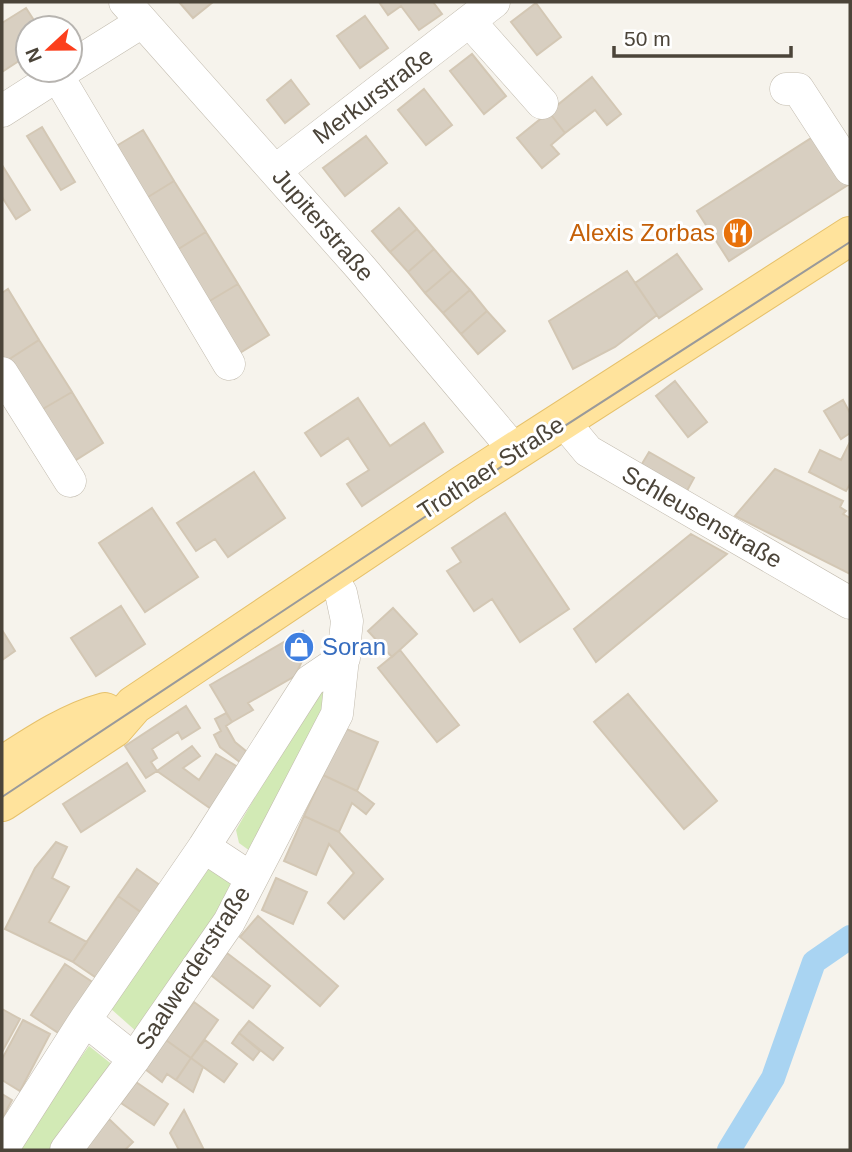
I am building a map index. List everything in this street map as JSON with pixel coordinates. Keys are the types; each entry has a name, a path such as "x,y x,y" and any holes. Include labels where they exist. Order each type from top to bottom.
{"main road":[{"name":"Trothaer Straße","path":"2,802 114,728 134,705 330,573 850,236"},
{"name":"Trothaer Straße","path":"2,766 45,739 94,715 134,705"}],"street":[{"name":"Merkurstraße","path":"275,171 494,2"},
{"path":"84,54 133,12"},
{"name":"Jupiterstraße","path":"133,12 275,171 516,452"},
{"path":"470,22 542,103"},
{"path":"2,111 44,84"},
{"path":"71,84 229,364"},
{"path":"786,89 798,89 850,169"},
{"path":"2,373 70,481"},
{"name":"Schleusenstraße","path":"563,421 588,450 850,603"},
{"name":"Saalwerderstraße","path":"66,1150 134,1059 229,922 337,714 347,621 341,593 330,573"},
{"path":"2,1150 85,1020 204,847 310,681 344,658"},
{"name":"Saalwerderstraße","path":"204,847 251,878"},
{"name":"Saalwerderstraße","path":"85,1020 134,1059"}],"green space":[{"path":"331,678 330,705 250,851 239,843 236,830 315,694"},
{"path":"210,865 239,880 137,1032 110,1008"},
{"path":"89,1046 114,1066 50,1150 15,1150"}],"building":[{"path":"179,2 213,2 193,18"},
{"path":"379,2 433,2 442,14 419,30 401,6 388,15"},
{"path":"536,3 561,37 537,55 511,22"},
{"path":"26,8 30,14 16,14"},
{"path":"14,16 14,64 2,72 2,23"},
{"path":"365,16 388,48 360,68 337,36"},
{"path":"472,54 506,96 484,114 450,71"},
{"path":"592,77 621,114 607,125 595,110 565,133 549,112"},
{"path":"291,80 309,104 285,123 267,100"},
{"path":"424,89 452,125 426,145 398,110"},
{"path":"549,112 565,133 551,145 559,154 542,168 517,138"},
{"path":"42,127 75,182 61,190 27,136"},
{"path":"143,130 174,181 140,202 108,151"},
{"path":"816,135 848,185 729,261 697,211"},
{"path":"366,136 387,163 345,196 323,168"},
{"path":"2,165 30,210 16,219 2,197"},
{"path":"174,181 206,232 172,253 140,202"},
{"path":"399,208 417,229 390,252 372,231"},
{"path":"417,229 434,249 408,272 390,252"},
{"path":"206,232 238,284 203,305 172,253"},
{"path":"434,249 452,270 425,293 408,272"},
{"path":"677,254 702,289 659,318 635,283"},
{"path":"452,270 470,290 443,313 425,293"},
{"path":"627,271 657,315 615,347 573,369 549,321"},
{"path":"238,284 269,335 235,356 203,305"},
{"path":"8,289 39,340 5,362 2,358 2,293"},
{"path":"470,290 487,311 461,334 443,313"},
{"path":"487,311 505,331 478,354 461,334"},
{"path":"39,340 72,392 36,413 5,362"},
{"path":"675,381 707,422 688,437 656,396"},
{"path":"72,392 103,443 68,465 36,413"},
{"path":"358,398 390,446 424,423 443,452 362,506 347,484 369,470 348,438 321,456 305,433"},
{"path":"843,400 850,413 850,433 841,439 824,411"},
{"path":"850,442 850,484 846,491 809,472 820,450 841,460"},
{"path":"649,452 694,478 682,500 636,474"},
{"path":"775,469 843,501 840,507 846,511 843,514 850,518 850,574 735,516"},
{"path":"254,472 285,518 228,557 215,539 196,551 177,523"},
{"path":"152,508 198,577 145,612 99,543"},
{"path":"505,513 569,609 520,642 492,599 474,611 447,571 461,562 452,548"},
{"path":"691,534 727,554 596,662 574,629"},
{"path":"121,606 145,644 96,676 71,638"},
{"path":"393,608 417,634 392,657 368,631"},
{"path":"2,630 15,651 2,660"},
{"path":"303,631 310,644 295,676 248,703 253,710 232,722 210,685"},
{"path":"400,650 459,725 437,742 378,668"},
{"path":"628,694 717,801 684,829 594,722"},
{"path":"186,706 200,728 182,739 178,732 152,749 157,758 151,762 157,771 146,778 125,746"},
{"path":"226,713 232,722 226,726 235,742 246,751 241,763 220,747 214,735 221,731 215,719"},
{"path":"344,728 378,742 357,791 323,775"},
{"path":"192,746 200,756 183,768 199,780 216,754 238,767 214,811 157,771"},
{"path":"127,763 145,791 81,832 63,804"},
{"path":"323,775 357,791 374,804 366,814 352,803 339,832 304,816"},
{"path":"304,816 339,832 383,879 344,919 328,903 354,873 329,844 316,875 284,861"},
{"path":"56,842 67,847 52,878 69,887 49,922 87,942 73,962 5,929 35,868"},
{"path":"137,869 164,888 145,915 118,896"},
{"path":"276,878 307,892 293,924 262,910"},
{"path":"118,896 145,915 101,981 73,962"},
{"path":"258,916 338,986 320,1006 240,937"},
{"path":"223,950 270,986 253,1008 207,972"},
{"path":"65,964 94,983 60,1034 31,1015"},
{"path":"194,1002 218,1020 191,1058 166,1040"},
{"path":"2,1009 20,1019 2,1052"},
{"path":"23,1020 50,1034 20,1091 2,1080 2,1059"},
{"path":"249,1021 283,1048 273,1060 239,1033"},
{"path":"239,1033 260,1051 253,1060 232,1043"},
{"path":"166,1040 191,1058 176,1080 167,1074 162,1082 145,1069"},
{"path":"205,1040 237,1064 224,1082 191,1058"},
{"path":"191,1058 203,1067 193,1092 176,1080"},
{"path":"136,1082 168,1104 154,1125 121,1103"},
{"path":"2,1094 12,1100 2,1119"},
{"path":"184,1110 204,1150 179,1150 170,1133"},
{"path":"109,1119 133,1142 125,1150 82,1148"}],"waterway":[{"path":"729,1150 773,1078 814,962 850,937"}],"tram line":[{"path":"2,797 467,489 850,242"}],"place":[{"name":"Alexis Zorbas","path":"738,233"},
{"name":"Soran","path":"299,647"}]}
